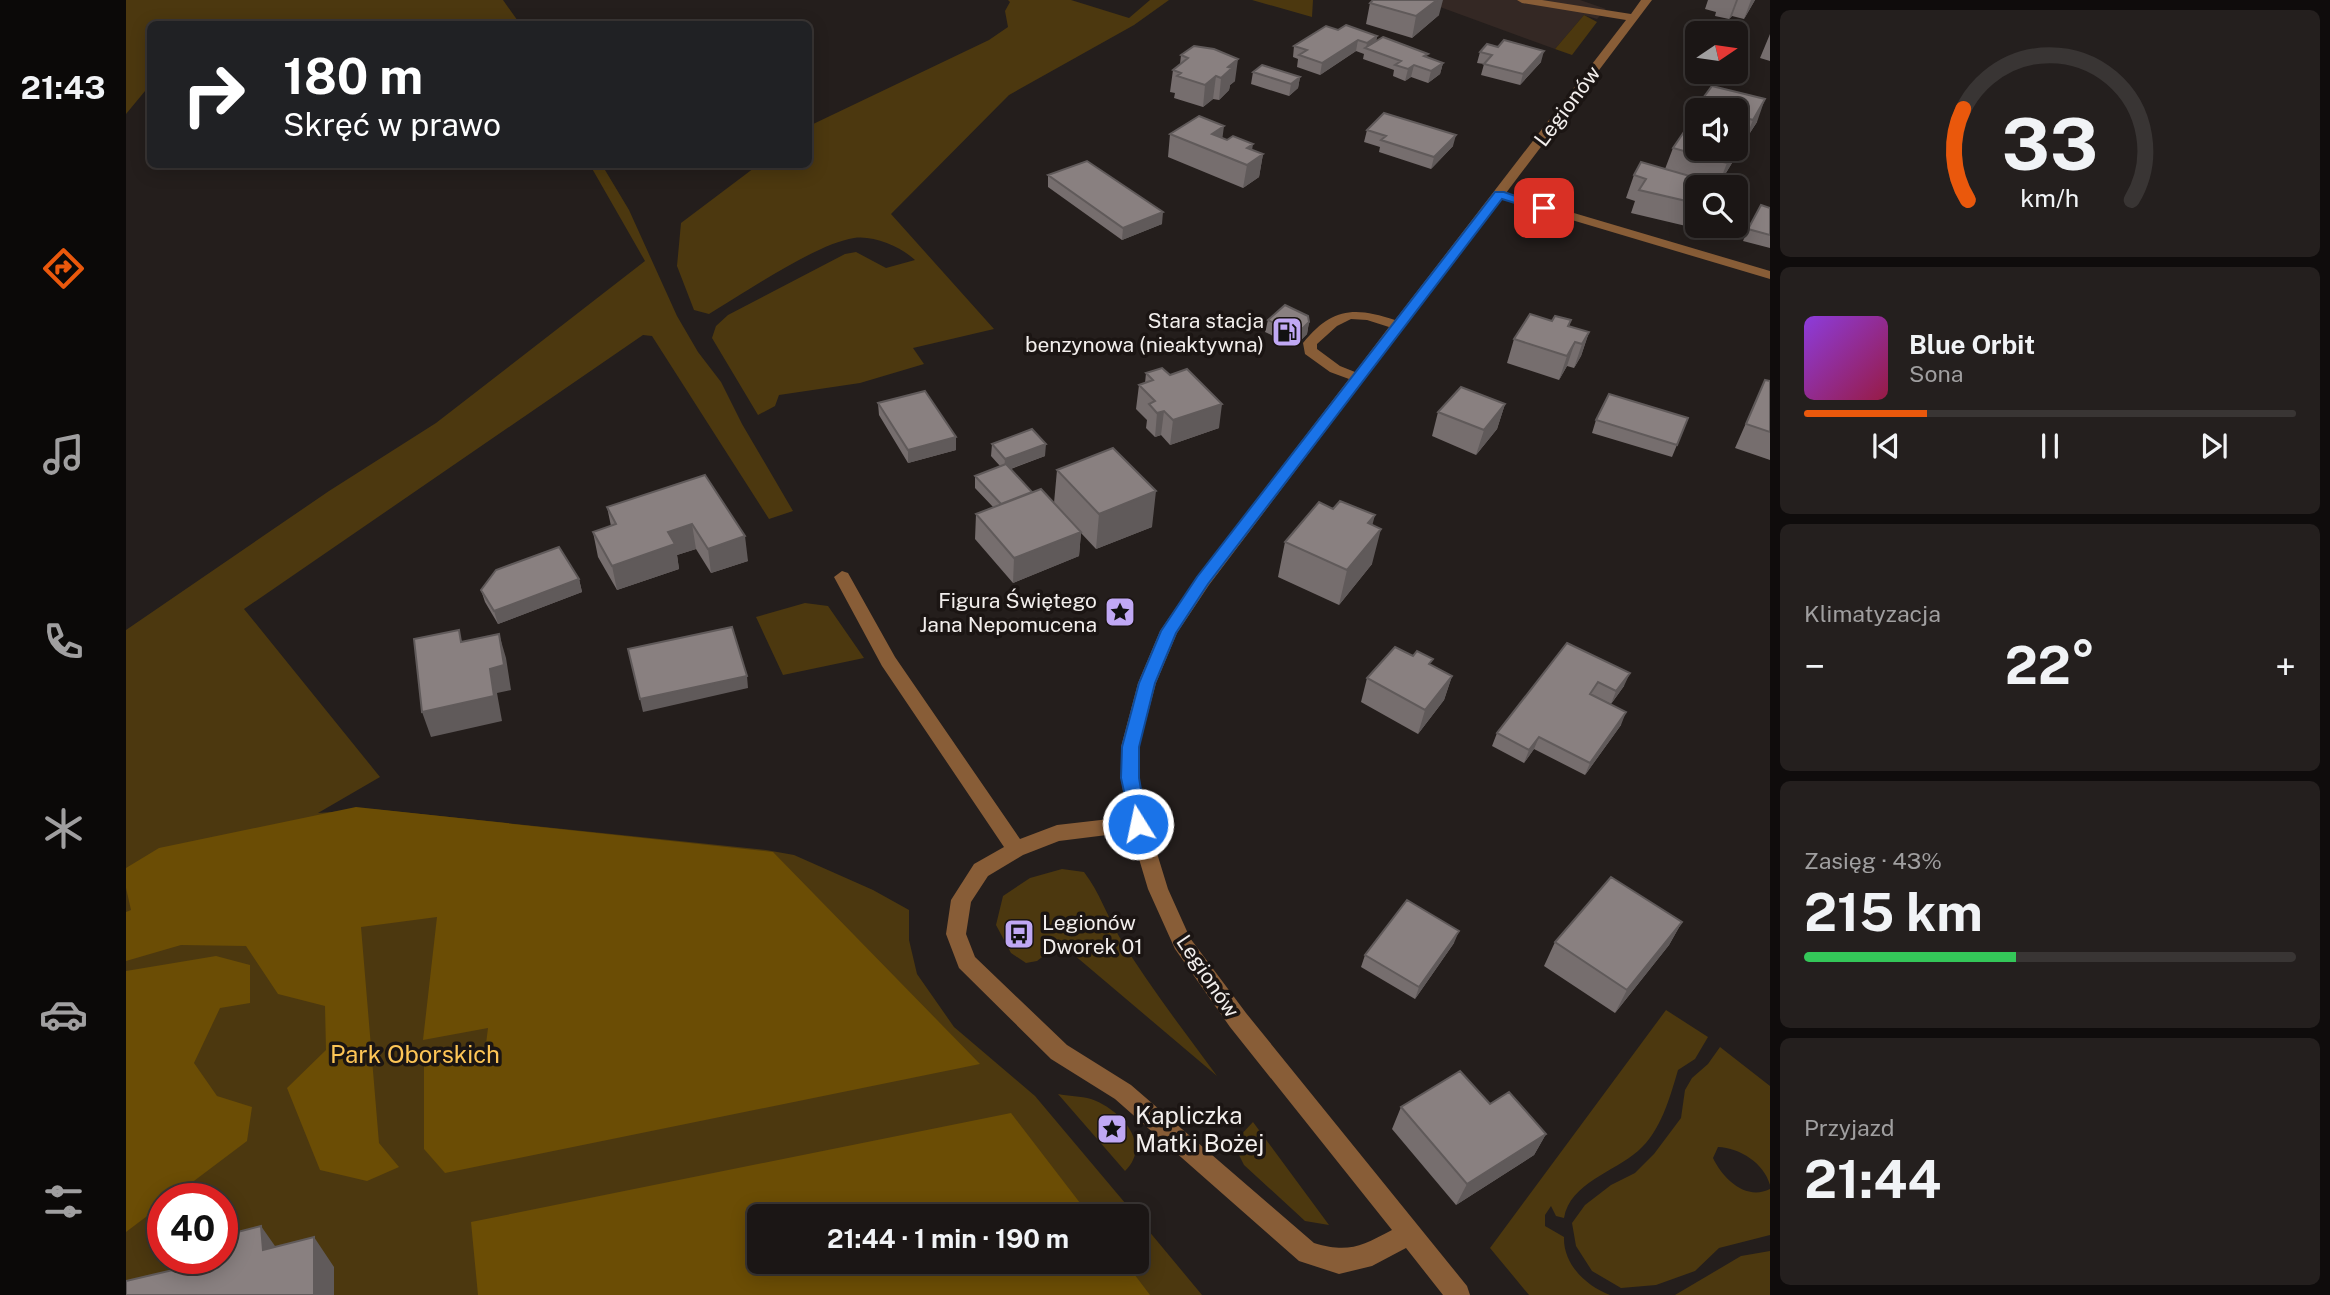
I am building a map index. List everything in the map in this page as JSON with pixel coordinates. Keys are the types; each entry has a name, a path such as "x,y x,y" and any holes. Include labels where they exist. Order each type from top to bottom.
{"street":[{"path":"1522,0 1640,10"},
{"path":"1597,0 1640,10"},
{"name":"Legionów","path":"1458,1295 1238,1020 1182,943 1158,889 1138,824 1130,778 1130,747 1147,683 1169,631 1203,580 1640,10"},
{"path":"1500,195 1770,275"},
{"path":"1359,378 1322,362 1310,351 1310,344 1339,317 1353,312 1399,326"},
{"path":"842,577 888,661 1016,849"},
{"path":"1138,824 1057,833 1016,849 981,870 961,900 957,934 966,962 1059,1052 1123,1092 1307,1253 1339,1262 1372,1254 1410,1233"}],"shaded area":[{"path":"1421,0 1580,0 1606,9 1597,19 1584,15 1555,49"},
{"path":"356,807 773,852 980,1064 445,1173 424,1149 424,1064 485,1052 488,1028 423,1040 437,917 361,927 379,1143 399,1167 367,1181 320,1170 287,1088 326,1050 325,1006 278,994 246,946 181,945 126,961 126,912 131,910 126,888 126,868 159,848"},
{"path":"216,956 250,965 250,1003 220,1008 194,1063 217,1096 252,1107 247,1141 191,1183 147,1183 147,1216 126,1232 126,971"},
{"path":"1011,1113 1081,1204 747,1204 747,1274 1134,1274 1150,1295 478,1295 471,1222"}],"green space":[{"path":"126,0 503,0 518,21 147,21 147,89 126,114"},
{"path":"1008,0 1071,0 1129,18 1150,0 1169,0 1134,25 1009,95 891,214 994,329 913,348 924,364 860,383 779,395 775,406 758,415 712,338 716,326 728,315 845,254 856,252 886,268 915,260 878,240 854,238 838,242 800,259 709,314 694,310 677,266 681,223 754,168 812,168 812,125 989,40 1008,27 1005,11 1010,2"},
{"path":"1252,0 1313,0 1312,17"},
{"path":"1584,15 1597,22 1572,55 1555,49"},
{"name":"Park Oborskich","path":"592,168 604,168 629,210 677,316 698,352 721,382 742,424 793,511 769,519 652,336 643,335 244,609 380,777 318,813 372,809 766,850 794,855 873,890 909,910 909,940 917,974 954,1027 1035,1096 1126,1204 747,1204 747,1274 1149,1274 1149,1231 1202,1295 126,1295 126,630 329,491 436,423 645,261"},
{"path":"805,603 828,606 864,658 783,675 756,617"},
{"path":"1062,869 1084,872 1131,956 1217,1076 1060,943 1037,961 1026,963 1011,953 996,925 1003,896 1030,878"},
{"path":"1666,1010 1708,1037 1695,1059 1678,1070 1664,1113 1653,1134 1638,1151 1584,1187 1568,1206 1564,1218 1556,1216 1551,1206 1545,1215 1545,1226 1564,1237 1567,1256 1578,1273 1593,1286 1610,1295 1529,1295 1490,1248"},
{"path":"1720,1047 1770,1086 1770,1185 1757,1164 1735,1150 1718,1147 1713,1158 1736,1186 1752,1192 1770,1189 1770,1235 1719,1248 1695,1271 1656,1285 1621,1288 1592,1271 1576,1246 1572,1223 1585,1205 1611,1185 1635,1173 1654,1154 1681,1118 1685,1090 1692,1078 1708,1064"},
{"path":"1058,1094 1091,1099 1122,1119 1134,1139 1136,1150 1133,1161 1125,1171"},
{"path":"1253,1122 1329,1225 1305,1221 1244,1165 1237,1151 1238,1138"},
{"path":"1770,1251 1770,1295 1675,1295 1741,1256"}],"building":[{"path":"1373,0 1437,0 1416,16 1370,3"},
{"path":"1346,25 1377,36 1367,43 1358,40 1322,63 1299,55 1307,50 1294,46 1326,26 1338,30"},
{"path":"1383,37 1428,54 1424,56 1443,63 1431,71 1414,65 1408,69 1395,65 1401,61 1365,48"},
{"path":"1504,40 1544,51 1523,74 1484,64 1492,55 1480,52 1487,44 1498,47"},
{"path":"1194,46 1214,49 1238,59 1228,67 1232,68 1221,78 1216,76 1205,85 1177,76 1181,73 1173,70 1188,58 1181,55"},
{"path":"1262,65 1300,77 1291,84 1253,72"},
{"path":"1712,86 1765,99 1753,120 1748,119 1748,98 1703,98"},
{"path":"1384,113 1456,135 1434,157 1381,140 1386,136 1367,130"},
{"path":"1199,116 1224,126 1212,134 1227,140 1233,136 1253,144 1247,148 1263,154 1247,165 1170,134"},
{"path":"1685,130 1685,151 1673,148"},
{"path":"1087,161 1163,212 1123,228 1048,175"},
{"path":"1641,162 1686,175 1685,201 1639,190 1646,179 1634,175"},
{"path":"1761,205 1770,208 1770,235 1748,229"},
{"path":"1285,305 1308,316 1309,322 1303,328 1290,331 1268,320"},
{"path":"1530,314 1552,321 1555,316 1571,320 1568,326 1589,332 1582,344 1575,342 1567,356 1514,339"},
{"path":"1162,368 1170,375 1187,369 1222,404 1173,420 1164,411 1157,413 1149,404 1155,401 1139,385 1153,380 1146,373"},
{"path":"1765,380 1770,381 1770,432 1746,424"},
{"path":"1461,387 1505,404 1484,430 1438,412"},
{"path":"925,391 956,437 908,450 878,403"},
{"path":"1609,394 1688,418 1677,445 1596,420"},
{"path":"1032,429 1046,444 1005,459 992,444"},
{"path":"1113,448 1156,491 1099,514 1057,470"},
{"path":"1006,464 1032,492 1001,504 975,476"},
{"path":"705,475 745,536 708,549 692,524 668,532 675,544 612,566 593,532 616,524 607,507"},
{"path":"1041,489 1081,532 1014,558 976,514"},
{"path":"1340,501 1375,515 1368,523 1381,529 1347,570 1285,542 1319,502 1333,509"},
{"path":"559,547 579,579 494,611 481,590 496,570"},
{"path":"732,627 747,676 640,699 628,649"},
{"path":"459,630 461,642 499,634 504,665 490,669 494,696 422,712 414,639"},
{"path":"1567,643 1630,673 1616,691 1598,682 1590,694 1626,712 1590,763 1539,737 1529,750 1497,733"},
{"path":"1395,647 1413,656 1417,651 1433,659 1429,664 1452,676 1425,710 1367,678"},
{"path":"1611,877 1682,922 1627,990 1555,942"},
{"path":"1407,900 1459,931 1419,987 1365,955"},
{"path":"1460,1071 1490,1104 1509,1092 1546,1134 1467,1184 1401,1107"},
{"path":"261,1226 263,1250 314,1237 314,1295 126,1295 126,1281 156,1274 238,1274 238,1232"}],"place":[{"name":"Stara stacja benzynowa (nieaktywna)","path":"1287,332"},
{"name":"Figura Świętego Jana Nepomucena","path":"1120,612"},
{"name":"Legionów Dworek 01","path":"1019,934"},
{"name":"Kapliczka Matki Bożej","path":"1112,1129"}],"route":[{"path":"1138,824 1130,778 1130,747 1147,683 1169,631 1203,580 1500,195 1544,208"}]}
